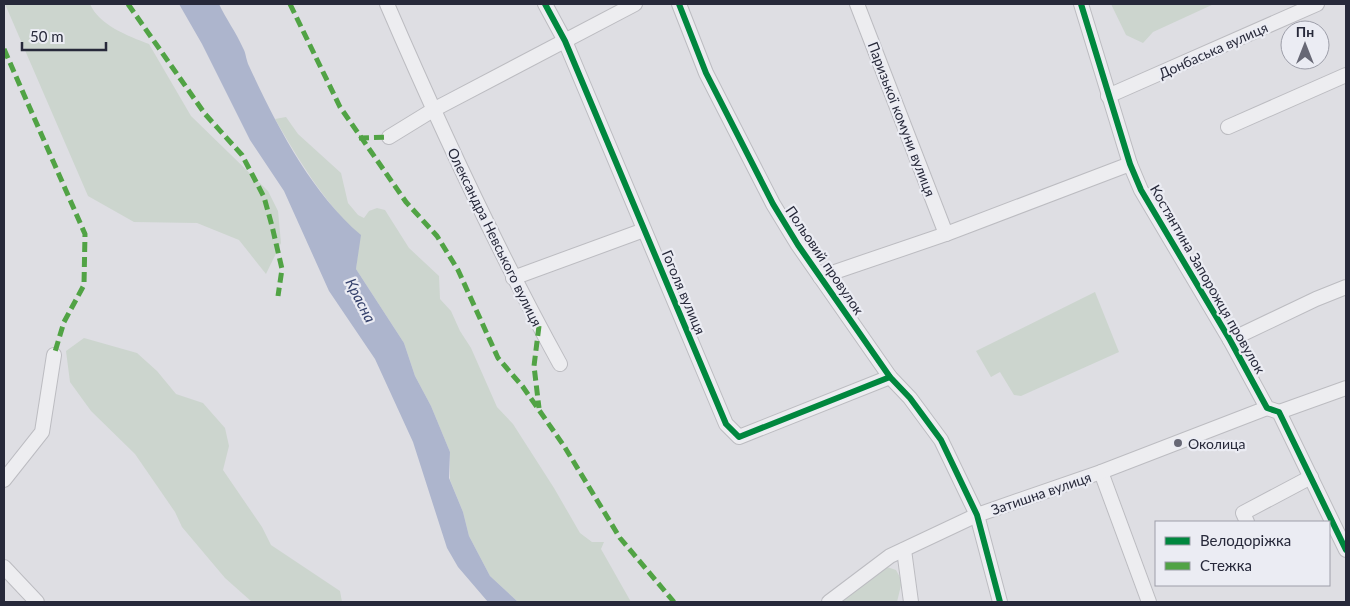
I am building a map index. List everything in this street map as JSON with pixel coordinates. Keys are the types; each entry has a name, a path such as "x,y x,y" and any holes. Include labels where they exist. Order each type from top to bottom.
{"street":[{"name":"Олександра Невського вулиця","path":"387,4 432,110 512,278 560,364"},
{"name":"Гоголя вулиця","path":"545,4 565,41 726,424 739,437 890,377"},
{"path":"389,137 432,110 635,4"},
{"name":"Польовий провулок","path":"679,4 706,73 760,178 798,245 890,377 910,398 940,440 977,515 1000,602"},
{"name":"Паризької комуни вулиця","path":"857,4 946,234"},
{"name":"Костянтина Запорожця провулок","path":"1081,4 1130,164 1142,190 1273,410 1310,477 1346,550"},
{"name":"Донбаська вулиця","path":"1108,96 1317,4"},
{"path":"1228,127 1346,75"},
{"name":"Польовий провулок","path":"820,277 946,234 1130,164"},
{"path":"512,278 644,230"},
{"path":"1230,340 1316,299 1346,287"},
{"path":"4,480 42,432 54,355"},
{"name":"Затишна вулиця","path":"829,602 890,556 977,515 1273,410 1346,388"},
{"path":"1100,472 1148,602"},
{"path":"1247,521 1243,513 1310,477"},
{"path":"904,550 911,602"},
{"path":"4,566 37,602"}],"shaded area":[{"path":"5,4 90,4 107,24 149,44 191,116 268,191 278,211 281,243 266,274 239,240 197,223 134,222 88,196"},
{"path":"1111,4 1214,4 1153,32 1143,43 1126,35"},
{"path":"286,117 298,134 341,173 348,203 358,215 364,218 369,211 377,208 385,210 409,248 439,276 440,299 451,311 460,331 471,348 497,407 513,424 580,533 592,542 604,542 601,549 631,602 518,602 490,576 469,536 463,512 450,480 450,452 431,406 415,376 404,343 356,269 360,235 347,223 324,195 275,119"},
{"path":"1095,292 1119,352 1021,396 1014,395 1000,372 991,377 976,351"},
{"path":"84,338 137,353 157,371 176,394 203,403 225,428 229,446 223,470 262,527 271,545 340,591 342,602 252,602 225,578 182,527 175,512 135,454 91,411 70,382 66,351"},
{"path":"884,566 896,570 902,581 897,602 840,602"}],"water":[{"name":"Красна","path":"179,4 219,4 245,52 249,66 271,112 296,156 326,198 361,235 356,269 404,343 415,376 431,406 450,452 449,478 463,512 469,536 490,576 518,602 488,602 458,567 447,548 413,442 375,359 329,291 284,191 250,140 202,44"}],"marked path":[{"path":"128,4 205,114 242,155 264,197 282,269 278,296"},
{"path":"290,4 340,107 406,202 437,236 458,270 498,358 523,387 564,446 620,538 674,602"},
{"path":"4,49 85,234 84,285 64,322 54,355"},
{"path":"359,138 389,137"},
{"path":"539,326 534,366 539,408"}],"cycle path":[{"path":"545,4 565,41 726,424 739,437 890,377"},
{"path":"679,4 706,73 773,204 798,245 890,377 910,398 941,440 977,515 1000,602"},
{"path":"1081,4 1130,164 1141,190 1230,340 1267,408 1279,412 1346,550"}],"place":[{"name":"Околица","path":"1178,443"}]}
